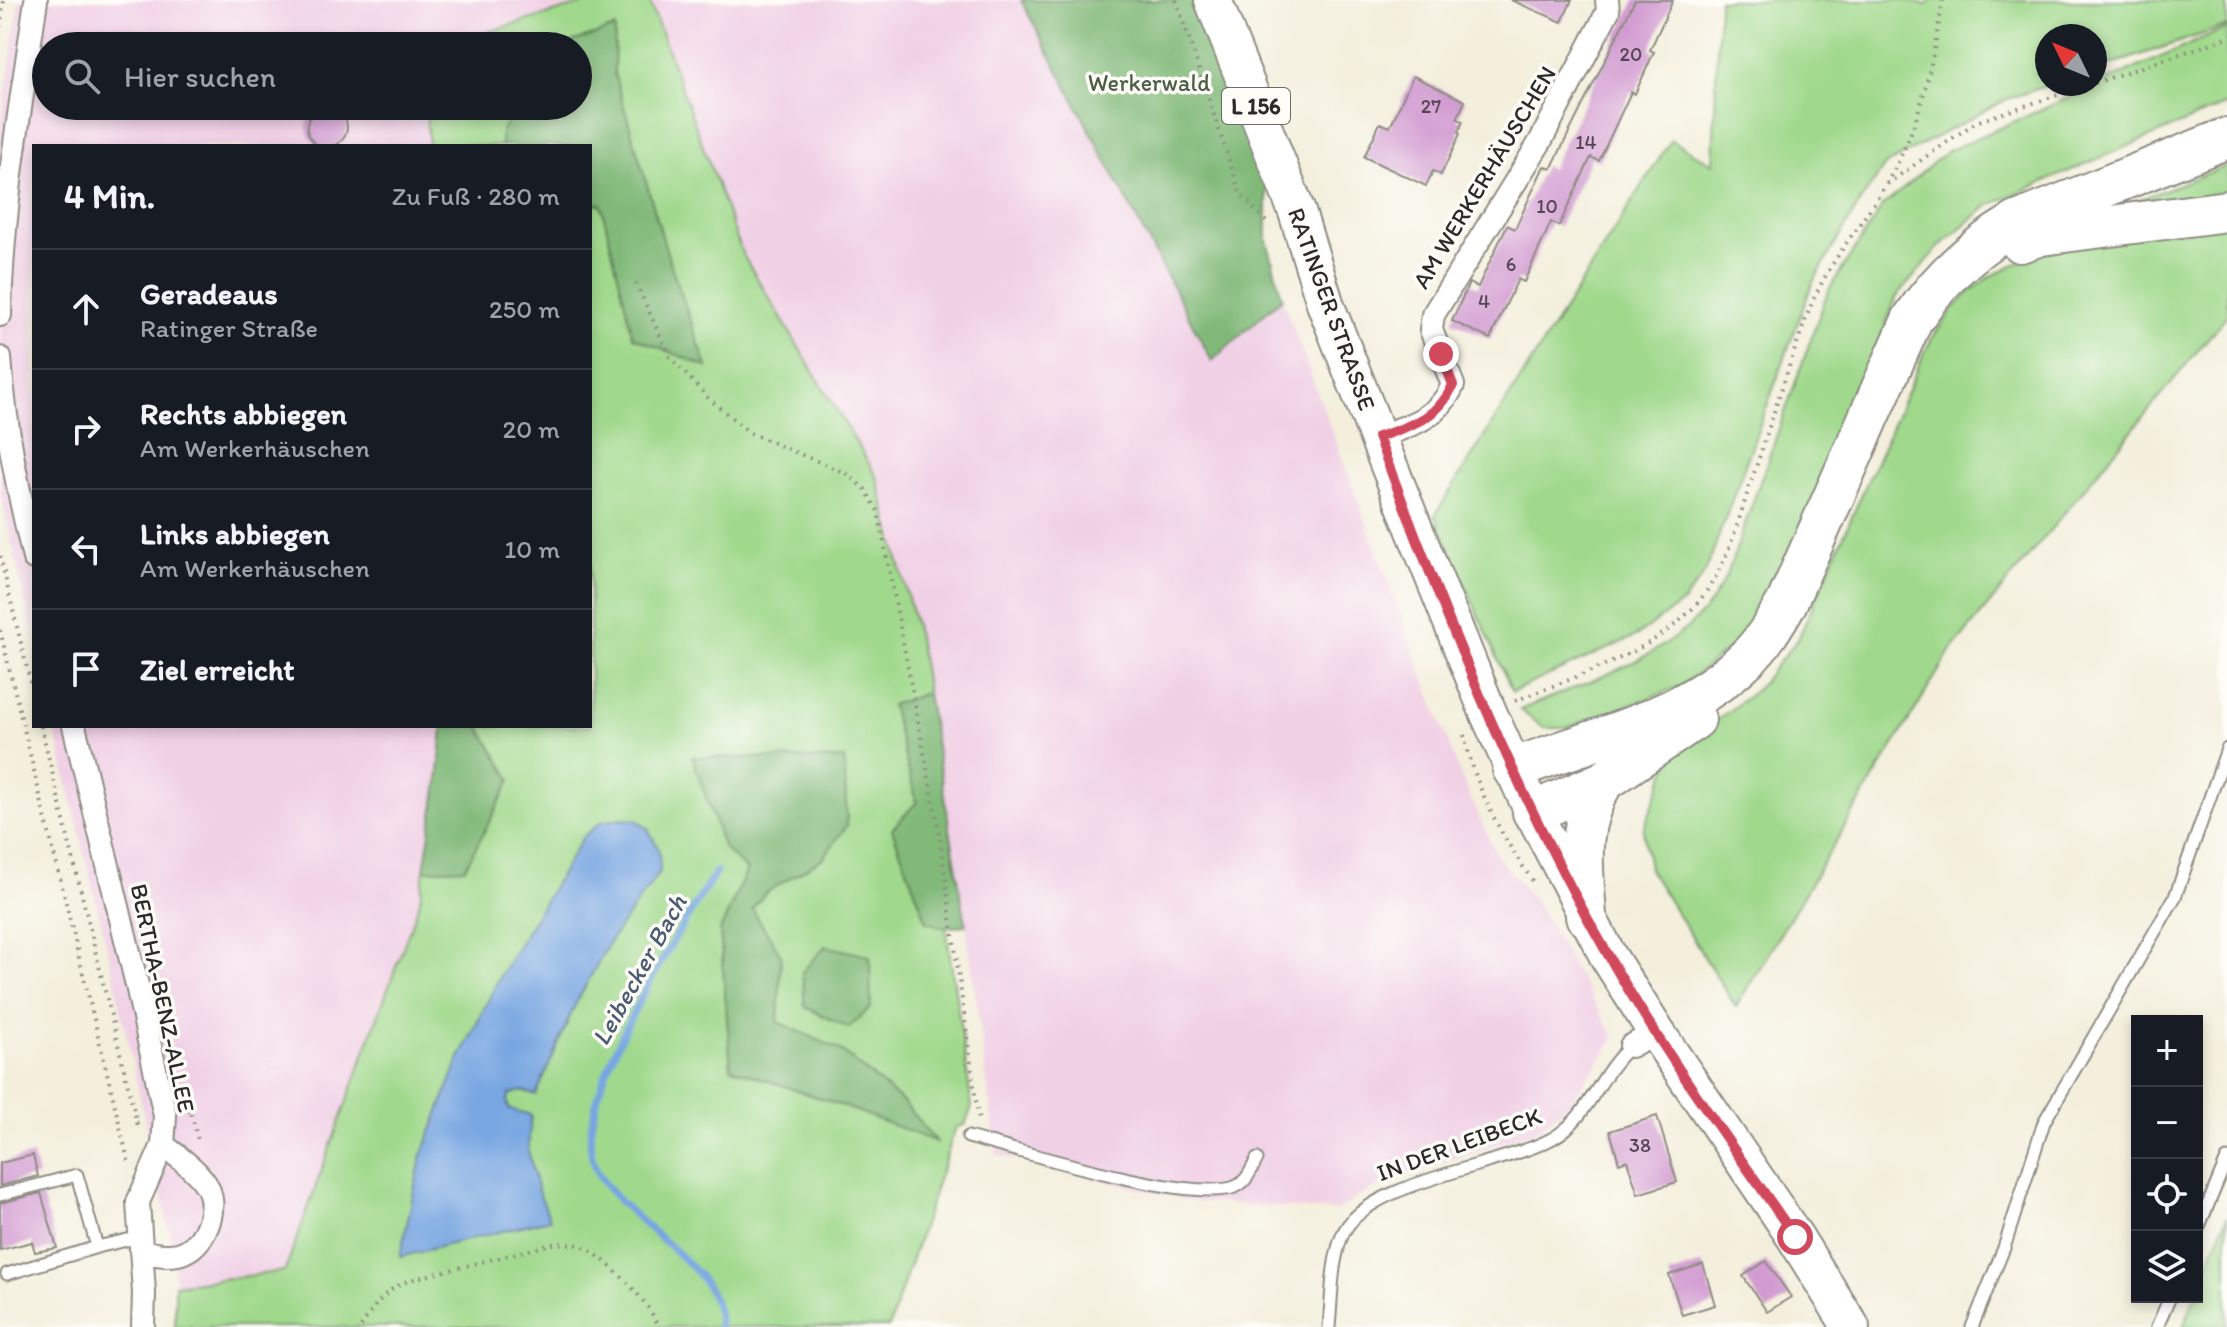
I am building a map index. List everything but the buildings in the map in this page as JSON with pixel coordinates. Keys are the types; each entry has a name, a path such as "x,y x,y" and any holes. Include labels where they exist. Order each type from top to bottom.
{"highway":[{"path":"1513,769 1627,730 1673,710 1719,682 1748,657 1768,633 1787,602 1912,320 1939,283 1960,261 2017,222 2227,138"},
{"path":"1533,812 1603,782 1717,703 1757,667 1785,632 1807,590 1905,363 1935,310 1962,278 2000,251 2041,235 2227,211"},
{"path":"1586,916 1582,841 1588,809 1603,782"}],"main road":[{"name":"RATINGER STRASSE","path":"1213,0 1297,212 1326,306 1488,712 1533,812 1643,1039 1795,1237 1851,1327"}],"street":[{"path":"0,315 7,199 36,0"},
{"name":"AM WERKERHÄUSCHEN","path":"1378,437 1413,425 1436,411 1447,399 1453,385 1431,330 1433,315 1540,142 1608,11 1607,0"},
{"path":"0,358 4,418 12,468 32,550"},
{"name":"BERTHA-BENZ-ALLEE","path":"74,728 165,1116 163,1145 138,1202 143,1327"},
{"path":"141,1244 159,1255 183,1253 200,1241 209,1223 211,1199 205,1183 163,1145"}],"lane":[{"path":"1972,1327 2004,1248 2044,1122 2175,897 2227,749"},
{"name":"IN DER LEIBECK","path":"1329,1327 1336,1256 1352,1217 1368,1206 1430,1179 1535,1147 1556,1137 1569,1126 1616,1061 1643,1039"},
{"path":"968,1137 1080,1166 1206,1191 1237,1186 1247,1178 1257,1159"},
{"path":"2203,1217 2227,1159"},
{"path":"0,1195 77,1175 97,1247"},
{"path":"7,1274 97,1247 141,1244"},
{"path":"2157,1327 2167,1303"}],"path":[{"path":"0,27 4,0"},
{"path":"1488,712 1606,664 1658,637 1682,620 1700,601 1722,566 1813,302 1827,273 1884,186 1917,119 1932,68 1943,0"},
{"path":"2107,78 2227,38"},
{"path":"1884,186 1976,122 2054,96"},
{"path":"636,283 669,356 707,397 750,433 845,473 865,489 878,511 939,831 983,1141"},
{"path":"0,556 32,689"},
{"path":"0,630 138,1202"},
{"path":"361,1327 378,1299 410,1280 557,1243 579,1245 594,1252 636,1293 656,1319 658,1327"}],"shaded area":[{"path":"19,0 598,0 487,32 32,32 32,120 426,120 429,144 32,144 32,632 0,490 0,131"},
{"path":"649,0 1021,0 1212,360 1282,298 1460,774 1497,856 1534,900 1615,1038 1570,1103 1536,1131 1399,1176 1336,1211 1190,1201 997,1155 966,925 918,637 877,477 743,255"},
{"path":"54,728 443,728 438,783 420,901 285,1271 175,1285 171,1238 111,964"}],"green space":[{"path":"598,0 649,0 743,255 877,477 918,637 927,693 891,705 917,802 892,829 927,922 946,928 972,1107 965,1125 956,1127 889,1327 175,1327 175,1285 285,1271 420,901 424,870 465,868 511,780 480,728 592,728 592,203 601,204 634,337 707,366 670,263 614,73 615,28 592,36 592,32 487,32","holes":["844,759 847,825 823,858 765,893 752,909 781,955 778,1023 839,1049 903,1102 935,1141 731,1068 720,931 747,870"]},
{"name":"Werkerwald","path":"1021,0 1197,0 1267,182 1267,240 1282,298 1212,361"},
{"path":"1719,0 1900,0 1926,5 1932,0 2227,0 2227,26 2107,66 2107,24 2035,24 2035,90 2007,99 1886,164 1812,284 1705,573 1683,602 1638,635 1512,692 1435,515 1671,140 1713,164"},
{"path":"615,28 614,73 670,263 707,367 633,337 601,204 592,203 592,144 501,144 501,131 509,120 592,120 592,36"},
{"path":"2227,28 2227,104 1987,206 1940,246 1897,296 1779,595 1761,622 1682,686 1567,728 1544,728 1520,710 1645,656 1689,626 1710,603 1727,575 1828,291 1882,207 1947,151 2072,96 2107,96 2107,81"},
{"path":"426,120 509,120 501,131 501,144 429,144"},
{"path":"2227,166 2227,194 2106,212"},
{"path":"2227,222 2227,315 1950,652 1736,1007 1649,869 1643,830 1672,755 1756,690 1798,639 1925,351 1939,328 1953,309 1984,281 2022,261 2123,232"},
{"path":"927,693 966,925 946,928 927,922 892,829 917,802 891,705"},
{"path":"443,728 480,728 511,780 465,868 424,870 438,783"},
{"path":"692,757 844,759 847,825 823,858 765,893 752,909 781,955 778,1022 839,1049 903,1102 936,1142 731,1068 720,931 747,870 724,849"},
{"path":"825,946 870,956 871,1007 849,1028 805,1007 802,972"},
{"path":"2227,1216 2227,1327 2183,1327 2193,1303 2203,1303 2203,1277"}],"water":[{"path":"637,820 648,829 659,850 660,871 610,941 575,1005 536,1095 523,1091 510,1094 507,1101 509,1109 531,1115 528,1150 537,1188 550,1219 400,1257 421,1158 459,1060 500,976 583,837 601,822"}],"waterway":[{"name":"Leibecker Bach","path":"716,872 678,932 634,1012 599,1092 591,1128 592,1157 602,1179 618,1200 703,1280 715,1303 719,1327"}],"route":[{"path":"1441,354 1453,385 1447,399 1436,411 1413,425 1378,437 1399,491 1488,712 1544,835 1586,916 1656,1032 1795,1237"}]}
